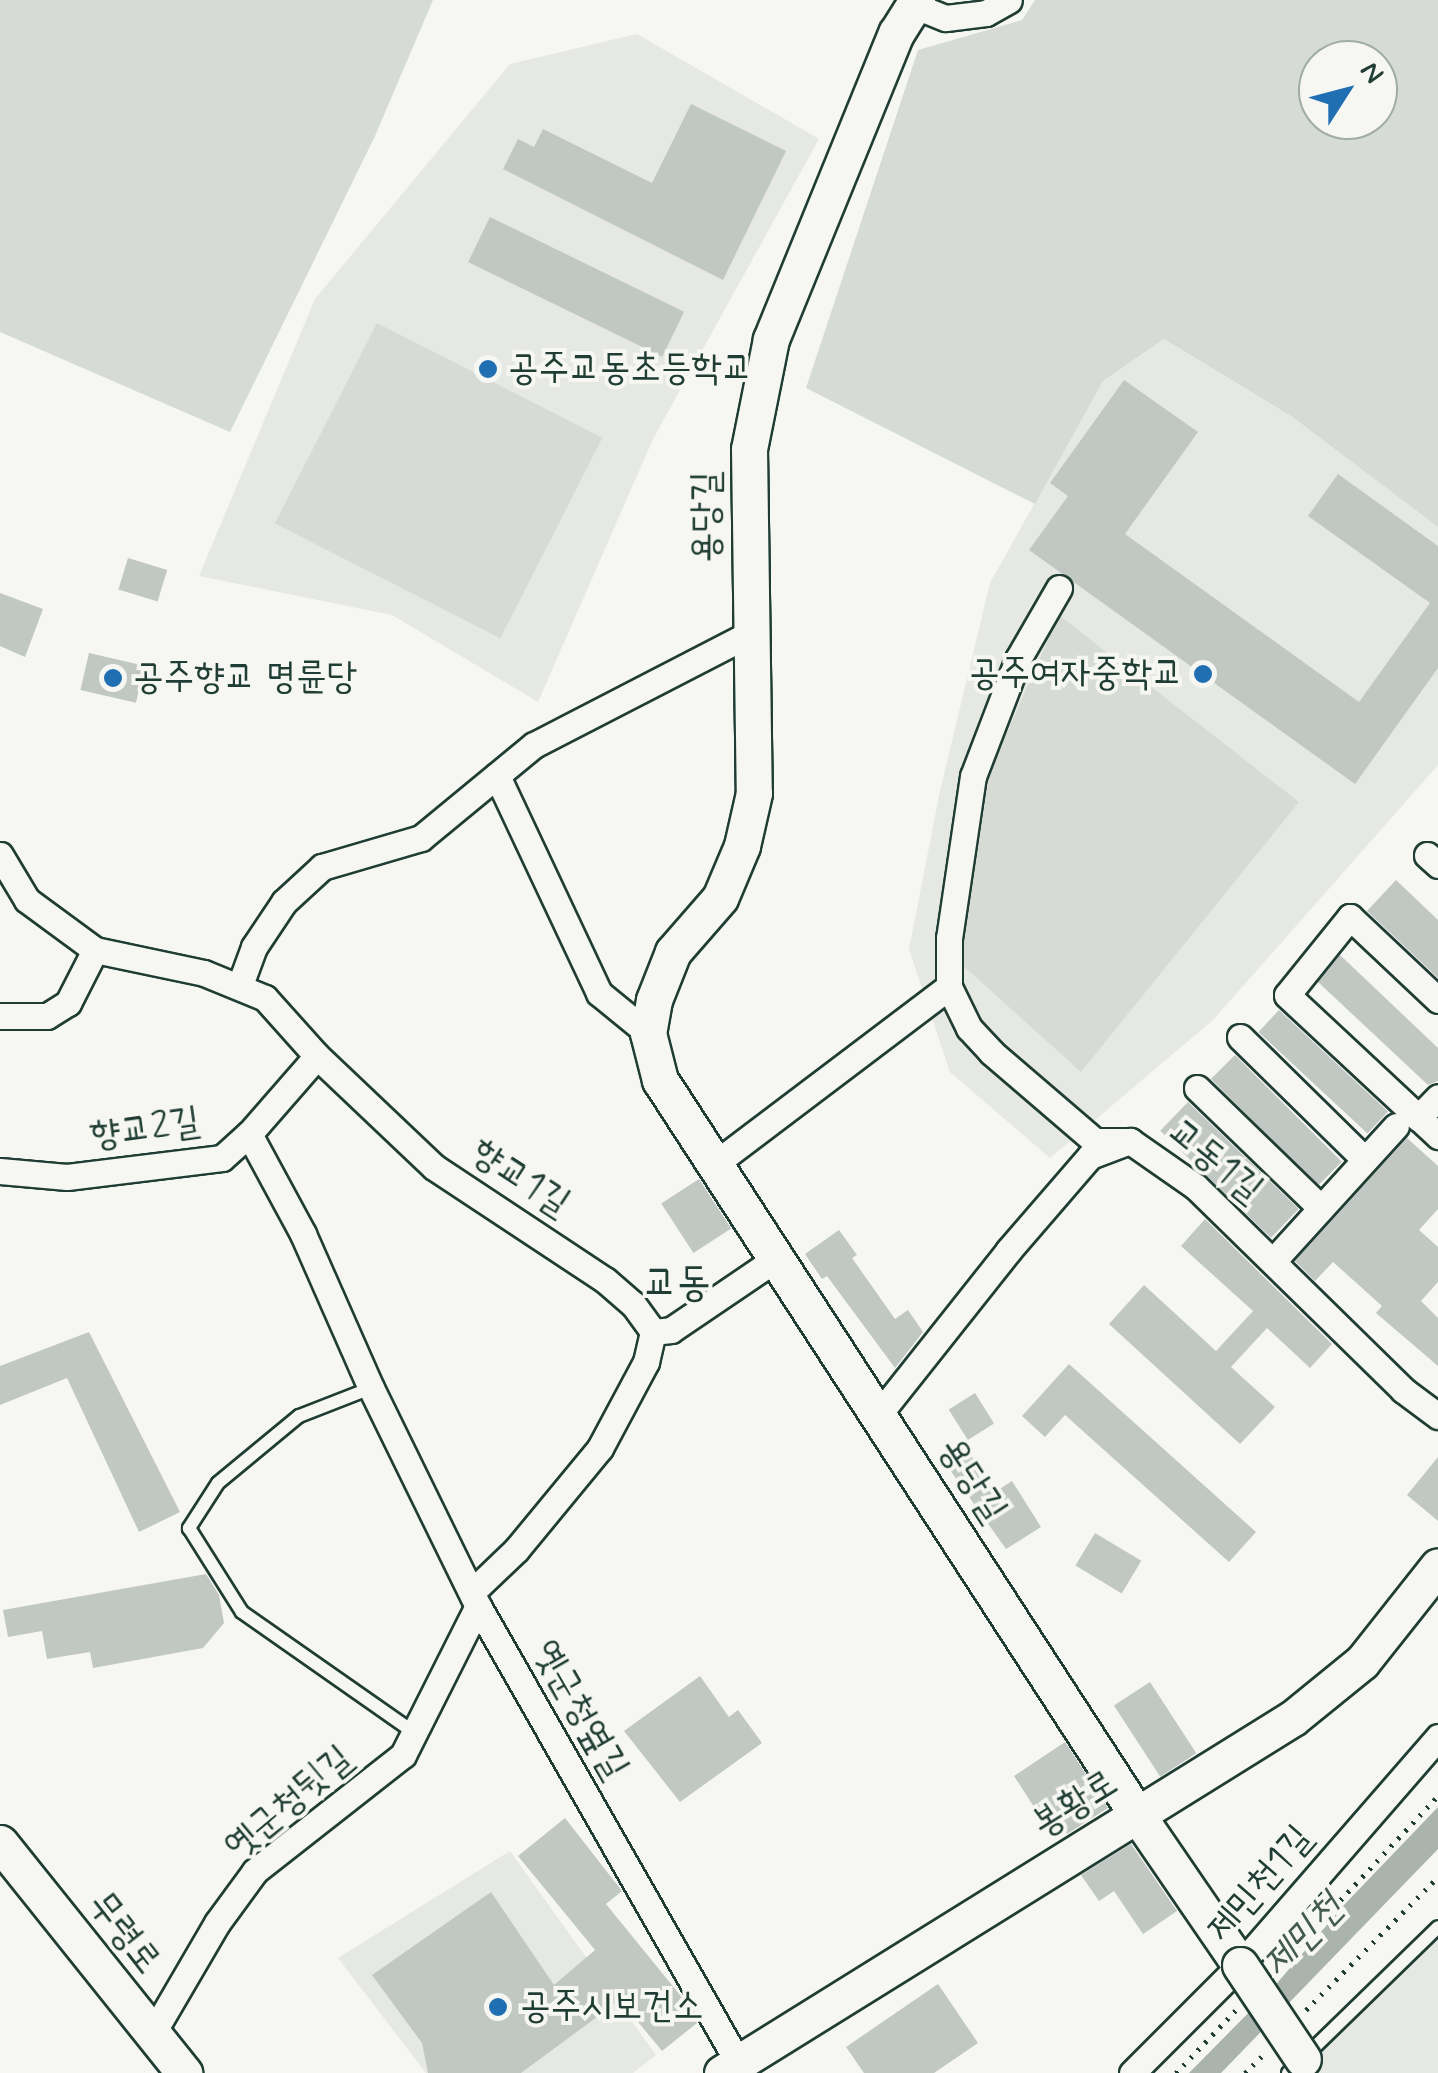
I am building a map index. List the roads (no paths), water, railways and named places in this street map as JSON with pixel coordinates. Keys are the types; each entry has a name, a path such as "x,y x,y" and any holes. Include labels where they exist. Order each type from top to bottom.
{"street":[{"name":"용당길","path":"1009,0 986,12 946,18 915,3 896,34 771,339 750,449 754,793 742,846 720,898 672,952 654,1000 648,1033 660,1080 1138,1816 1256,1969 1294,2063"},
{"path":"1060,588 1018,658 988,728 973,776 949,938 948,986 969,1028 991,1052 1095,1141 1130,1141"},
{"path":"240,985 254,947 284,902 322,867 421,838 534,745 751,633"},
{"path":"496,776 598,992 648,1033"},
{"name":"향교1길","path":"0,855 27,900 95,950 240,985 265,998 317,1056 434,1167 604,1280 633,1304 653,1332"},
{"path":"1438,1000 1350,917 1288,994 1407,1122 1438,1136"},
{"path":"0,1016 47,1016 68,1003 95,950"},
{"path":"716,1163 948,986"},
{"path":"1240,1037 1364,1159"},
{"name":"향교2길","path":"0,1171 67,1177 222,1158 249,1134 317,1056"},
{"path":"1197,1088 1320,1207"},
{"path":"1274,1260 1364,1159 1438,1098"},
{"name":"옛군청옆길","path":"249,1134 303,1234 372,1388 475,1599 730,2068"},
{"name":"교동1길","path":"879,1414 1008,1250 1090,1156 1130,1141 1196,1187 1403,1390 1438,1416"},
{"path":"653,1332 671,1330 777,1258"},
{"name":"옛군청뒷길","path":"151,2036 218,1923 255,1871 403,1755 475,1599 600,1448 646,1362 653,1332"},
{"name":"봉황로","path":"730,2068 1293,1718 1362,1662 1438,1566"},
{"name":"제민천1길","path":"1132,2073 1256,1969 1438,1737"},
{"name":"무령로","path":"0,1843 184,2073"}],"lane":[{"name":"옛군청뒷길","path":"372,1388 299,1416 218,1483 189,1528 242,1612 412,1731"},
{"path":"1294,2063 1438,1928"}],"place":[{"name":"공주교동초등학교","path":"488,369"},
{"name":"공주여자중학교","path":"1203,674"},
{"name":"공주향교 명륜당","path":"113,678"},
{"name":"공주시보건소","path":"498,2007"}],"district":[{"name":"교동","path":"677,1284"}],"water label":[{"name":"제민천","path":"1303,1936"}]}
